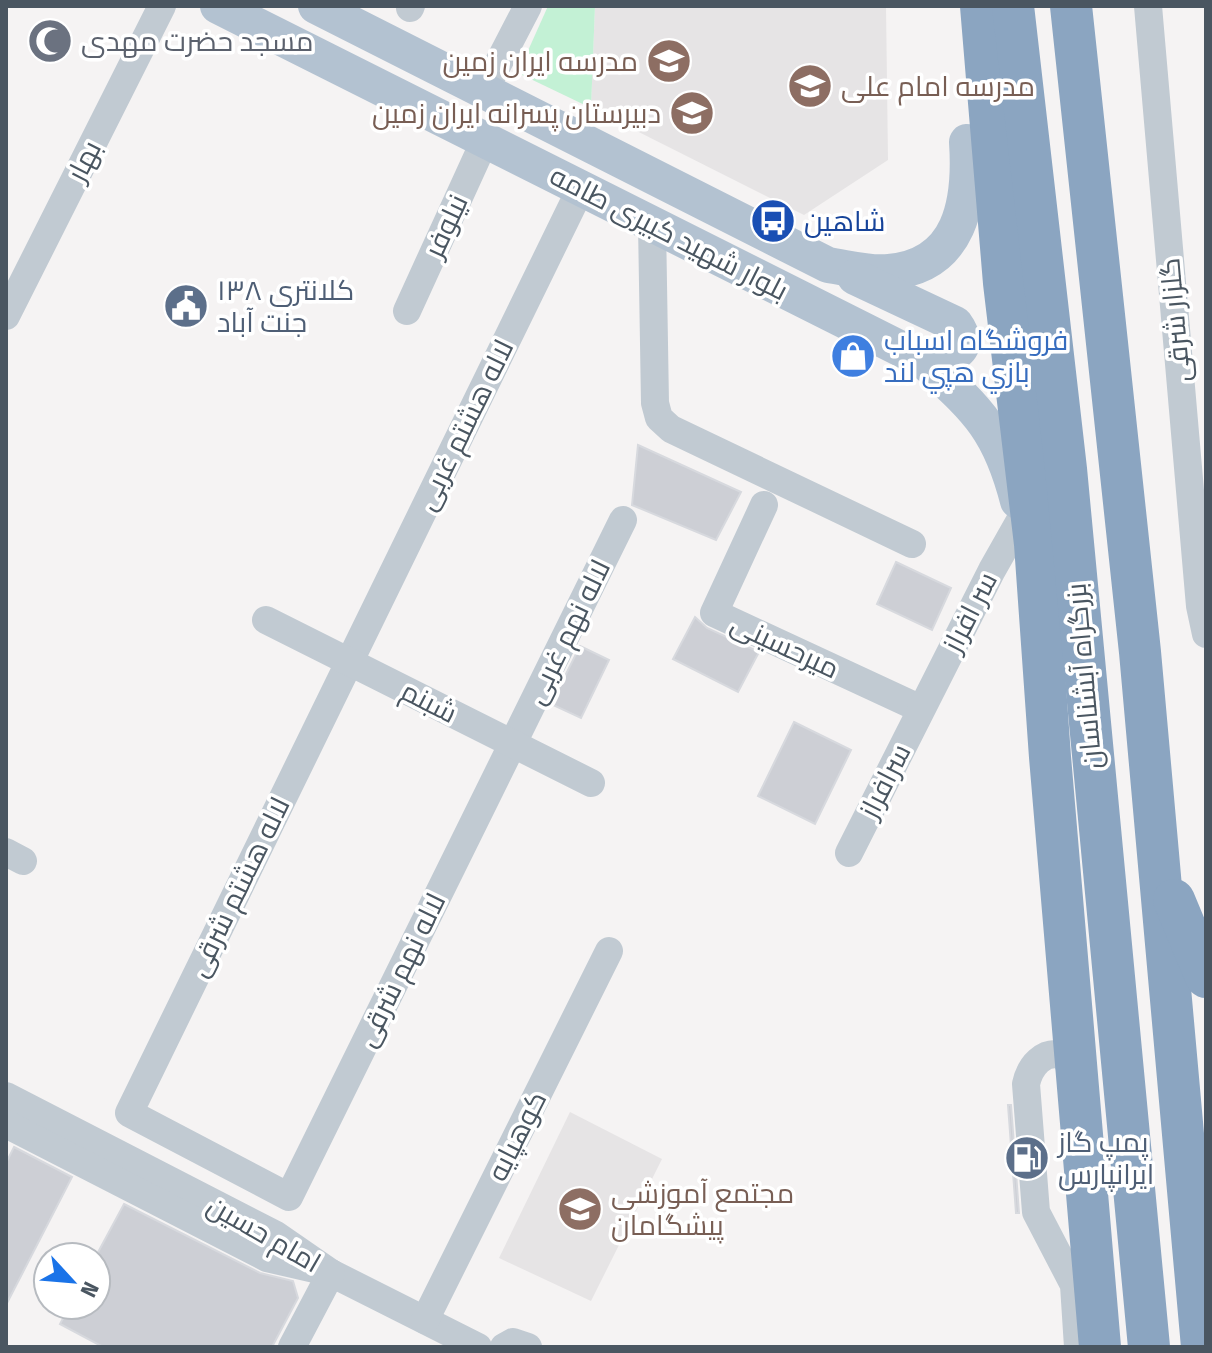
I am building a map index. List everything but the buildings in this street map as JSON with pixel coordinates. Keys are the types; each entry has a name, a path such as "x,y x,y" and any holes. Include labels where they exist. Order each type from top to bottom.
{"highway":[{"path":"956,6 967,142"},
{"path":"981,6 1100,1347"},
{"name":"بزرگراه آبشناسان","path":"1013,6 1066,469 1149,1347"},
{"name":"بزرگراه آبشناسان","path":"1071,6 1140,652 1202,1347"},
{"path":"1158,861 1206,977"}],"main road":[{"name":"بلوار شهید کبیری طامه","path":"218,6 923,360 977,410 994,433 1028,531"},
{"name":"بلوار شهید کبیری طامه","path":"316,6 828,265 865,272 888,272 911,268 931,259 956,229 964,208 967,142"},
{"path":"828,265 955,324 962,340 956,354 923,360"}],"street":[{"name":"بهار","path":"6,316 162,6"},
{"path":"484,91 528,6"},
{"name":"گلزار شرقی","path":"1148,6 1200,606 1206,634"},
{"name":"نیلوفر","path":"407,311 485,140"},
{"name":"لاله هشتم غربی","path":"348,661 581,188"},
{"path":"652,224 655,403 659,418 671,429 912,544"},
{"name":"میرحسینی","path":"764,505 714,613 921,709"},
{"name":"لاله نهم غربی","path":"513,744 623,520"},
{"name":"سر افراز","path":"921,709 992,570 1028,531"},
{"name":"شبنم","path":"266,620 591,783"},
{"name":"لاله هشتم شرقی","path":"289,1197 129,1113 348,661"},
{"name":"سرافراز","path":"849,853 921,709"},
{"name":"لاله نهم شرقی","path":"289,1197 513,744"},
{"name":"کوهپایه","path":"425,1320 609,951"},
{"path":"1077,1076 1063,1055 1054,1053 1038,1061 1029,1071 1026,1084 1036,1212 1074,1285 1078,1347"},
{"name":"امام حسین","path":"6,1096 276,1235 331,1273"},
{"name":"امام حسین","path":"6,1124 267,1258 331,1273"},
{"path":"292,1347 331,1273 478,1347"},
{"path":"504,1347 513,1342 528,1347"}],"shaded area":[{"name":"مدرسه امام علی","path":"595,6 886,6 888,160 804,215 591,108"},
{"name":"مجتمع آموزشی پیشگامان","path":"570,1112 662,1159 591,1301 499,1258"}],"green space":[{"path":"548,6 595,6 591,108 518,73"}],"place":[{"name":"مسجد حضرت مهدی","path":"50,41"},
{"name":"مدرسه ایران زمین","path":"669,61"},
{"name":"مدرسه امام علی","path":"810,86"},
{"name":"دبیرستان پسرانه ایران زمین","path":"692,113"},
{"name":"شاهین","path":"773,221"},
{"name":"کلانتری ۱۳۸ جنت آباد","path":"186,306"},
{"name":"فروشگاه اسباب بازي هپي لند","path":"853,356"},
{"name":"پمپ گاز ایرانپارس","path":"1027,1158"},
{"name":"مجتمع آموزشی پیشگامان","path":"580,1209"}]}
